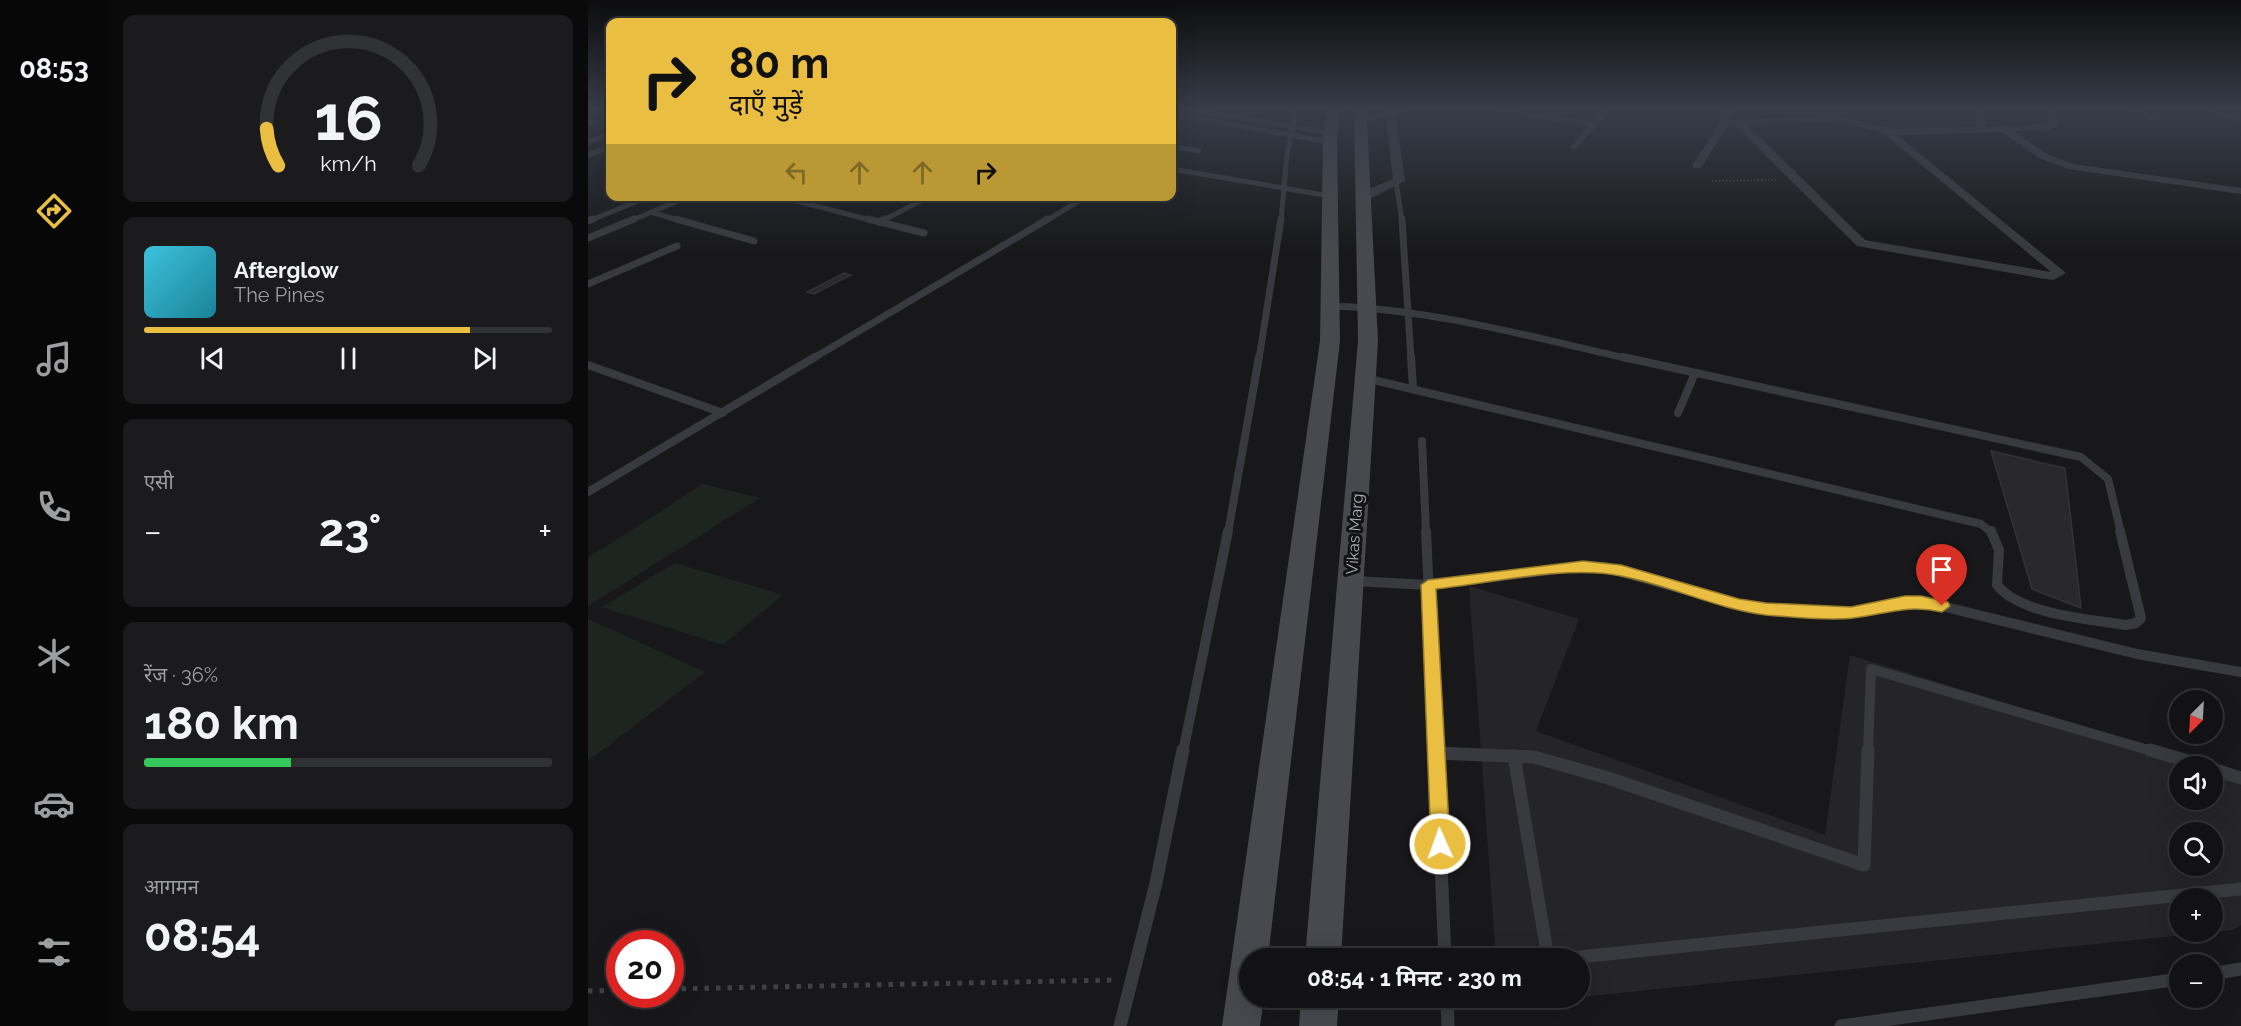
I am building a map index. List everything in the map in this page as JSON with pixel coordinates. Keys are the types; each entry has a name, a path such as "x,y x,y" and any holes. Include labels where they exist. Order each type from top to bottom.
{"main road":[{"path":"1252,948 1330,341 1331,158"},
{"name":"Vikas Marg","path":"1324,948 1365,378 1368,308 1361,158"},
{"path":"1241,1026 1243,1008"},
{"path":"1318,1026 1319,1008"}],"street":[{"path":"1362,197 1396,182 1400,176 1397,158"},
{"path":"1697,166 1702,158"},
{"path":"1774,158 1861,243 2039,274 2053,276 2060,273 1920,158"},
{"path":"2048,158 2072,167 2241,191"}],"lane":[{"path":"1120,1026 1156,883 1238,483 1278,249 1288,158"},
{"path":"1176,170 1330,196"},
{"path":"1396,182 1400,195 1413,388"},
{"path":"588,221 638,201"},
{"path":"588,238 678,201"},
{"path":"797,201 924,233"},
{"path":"879,222 920,201"},
{"path":"588,492 1079,201"},
{"path":"651,212 754,241"},
{"path":"588,284 677,246"},
{"path":"1330,306 1409,312 2081,457 2108,479 2140,618 2136,623 2126,625 2040,608 2007,597 1999,592 1997,585 1999,539 1995,533 1981,524 1365,378"},
{"path":"588,365 723,413"},
{"path":"1678,413 1695,373"},
{"path":"1422,441 1445,948"},
{"path":"1351,581 1428,585 1583,566 1604,567 1739,605 1766,609 1851,613 1905,602 1921,602 2137,654 2241,672"},
{"path":"1436,753 1534,758 1608,778 1864,865 1871,669 2171,756"},
{"path":"1514,756 1546,948"},
{"path":"2223,772 2241,778"},
{"path":"1590,956 2241,889"},
{"path":"2223,972 2241,969"},
{"path":"1841,1026 2169,981"},
{"path":"1447,1008 1448,1026"}],"path":[{"path":"1712,181 1795,179"},
{"path":"684,989 1131,980"},
{"path":"588,991 606,990"}],"shaded area":[{"path":"703,484 760,498 588,606 588,558"},
{"path":"675,563 783,595 723,645 602,607"},
{"path":"1469,586 1579,619 1536,731 1825,835 1850,655 2178,756 2169,756 2169,810 2223,810 2223,770 2241,776 2241,925 2233,930 2223,931 2223,888 2169,888 2169,937 1590,996 1590,948 1495,948"},
{"path":"588,619 705,672 588,761"}],"building":[{"path":"844,273 851,275 814,294 807,292"},
{"path":"1991,451 2065,468 2081,608 2032,589"}],"route":[{"path":"1440,844 1428,585 1478,577 1583,566 1621,570 1739,605 1766,609 1851,613 1905,602 1942,606"}]}
